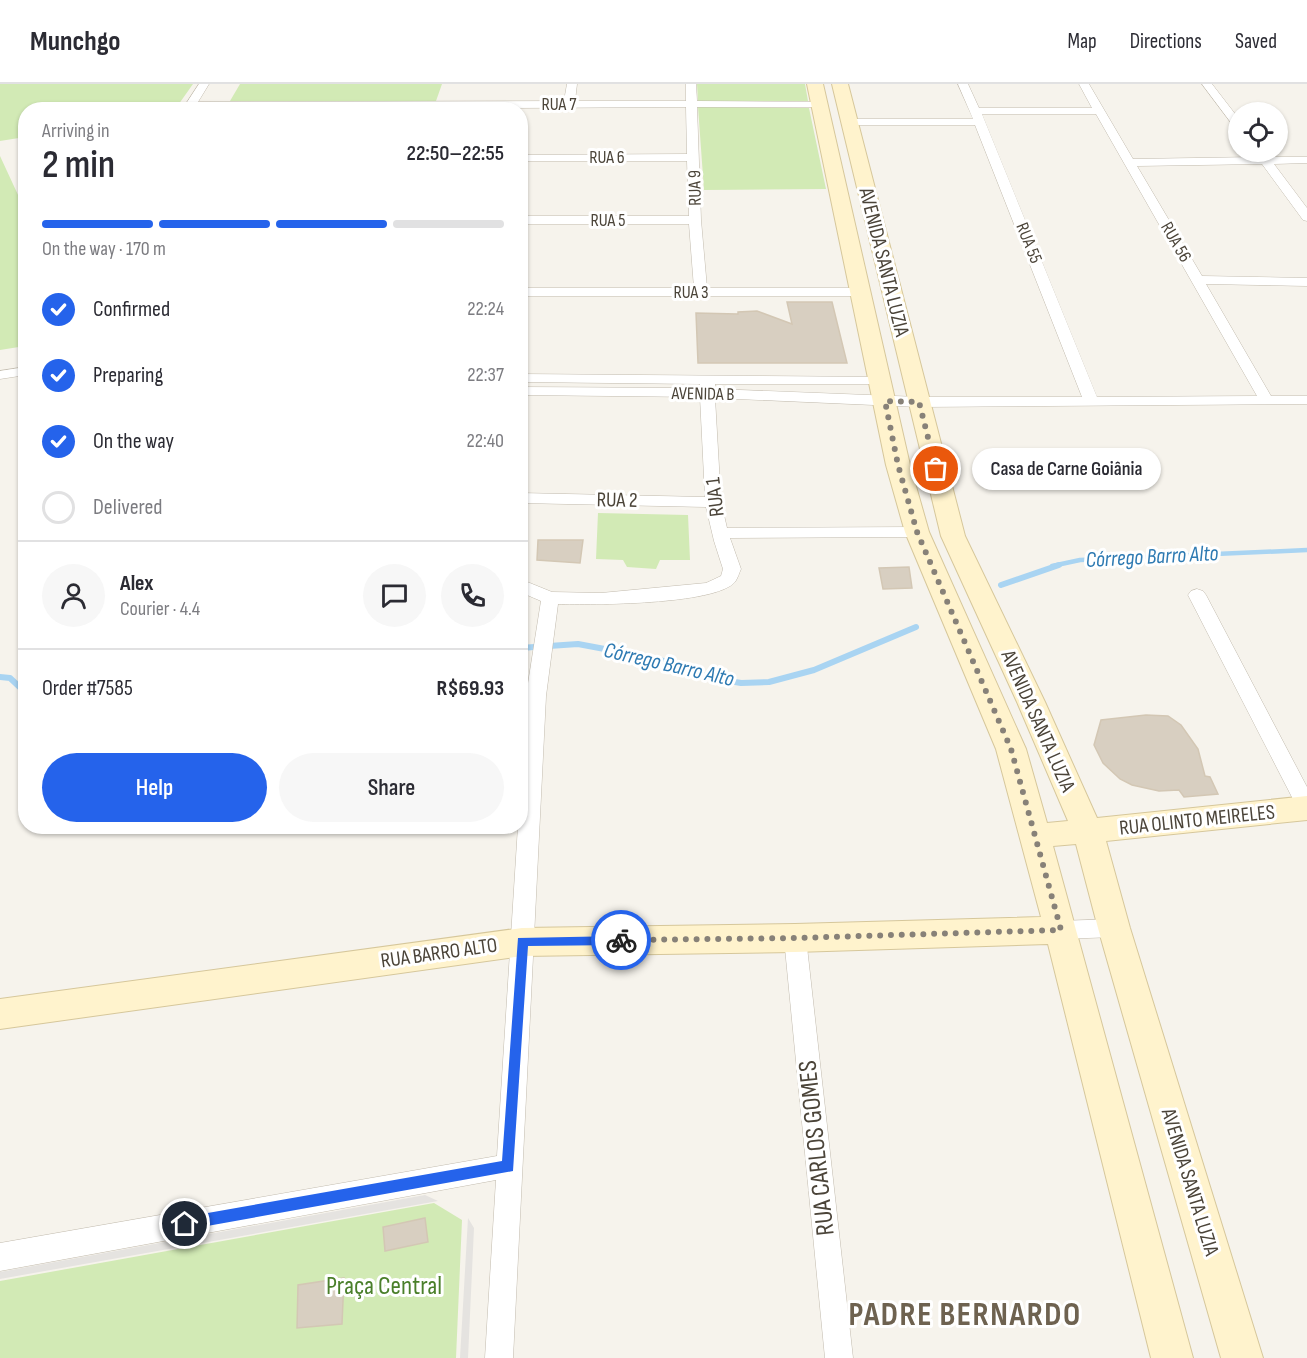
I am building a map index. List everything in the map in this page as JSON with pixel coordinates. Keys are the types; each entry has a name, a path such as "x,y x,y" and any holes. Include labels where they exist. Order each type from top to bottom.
{"street":[{"path":"191,102 204,84"},
{"path":"568,104 572,84"},
{"name":"RUA 9","path":"691,84 695,220 701,292"},
{"name":"AVENIDA SANTA LUZIA","path":"840,84 849,122 849,175 861,292 898,465 917,532 1011,749 1061,930 1172,1358"},
{"name":"RUA 55","path":"963,84 1092,402"},
{"name":"RUA 56","path":"1084,84 1267,401"},
{"path":"1207,84 1228,112"},
{"name":"RUA 7","path":"528,105 692,104 818,94"},
{"name":"AVENIDA SANTA LUZIA","path":"818,94 849,175 919,402 953,536 1031,702 1088,832 1114,928 1242,1358"},
{"path":"849,122 1100,111"},
{"name":"RUA 6","path":"528,158 694,157"},
{"path":"1130,163 1228,157"},
{"path":"1288,158 1307,160"},
{"path":"1267,162 1307,217"},
{"name":"RUA 5","path":"528,220 695,220"},
{"path":"1197,280 1307,282"},
{"name":"RUA 3","path":"528,292 861,292"},
{"path":"0,375 18,372"},
{"name":"AVENIDA B","path":"528,378 882,391"},
{"name":"AVENIDA B","path":"528,392 707,386 882,391"},
{"name":"RUA 1","path":"550,598 636,598 711,588 728,579 732,569 713,502 707,386"},
{"path":"882,391 919,402 1307,400"},
{"name":"RUA 2","path":"528,498 713,502"},
{"path":"720,533 917,532"},
{"path":"500,1358 508,1166 536,696 550,598 528,588"},
{"path":"1197,595 1307,808"},
{"name":"RUA OLINTO MEIRELES","path":"1036,836 1307,808"},
{"path":"1061,930 1114,928"},
{"name":"RUA BARRO ALTO","path":"0,1014 522,942 795,938 1061,930"},
{"name":"RUA CARLOS GOMES","path":"795,938 839,1358"},
{"path":"0,1257 508,1166"}],"green space":[{"path":"0,84 193,84 180,102 18,102 18,138 0,141"},
{"path":"240,84 442,84 436,101 230,101"},
{"path":"697,84 805,84 808,101 698,101"},
{"path":"698,107 809,108 826,189 704,190"},
{"path":"0,156 18,195 18,347 0,350"},
{"path":"598,513 688,515 690,560 660,560 656,569 627,567 623,560 596,559"},
{"name":"Praça Central","path":"434,1203 462,1220 456,1358 0,1358 0,1281"}],"shaded area":[{"path":"425,1195 438,1201 0,1279 0,1272"},
{"path":"468,1218 474,1228 468,1358 460,1358"}],"building":[{"path":"787,302 832,302 847,363 698,363 696,313 738,314 738,312 757,311 792,324"},
{"path":"538,540 583,540 580,563 537,560"},
{"path":"909,567 912,588 883,589 879,568"},
{"path":"1146,715 1168,716 1181,725 1198,749 1205,776 1210,777 1218,794 1184,797 1179,790 1159,791 1132,785 1120,779 1103,763 1094,745 1101,720"},
{"path":"425,1218 428,1242 385,1251 383,1227"},
{"path":"344,1278 342,1324 297,1328 298,1285"}],"waterway":[{"name":"Córrego Barro Alto","path":"1052,566 1080,560 1307,550"},
{"name":"Córrego Barro Alto","path":"1001,585 1059,565"},
{"name":"Córrego Barro Alto","path":"528,647 578,644 658,659 712,678 741,683 769,682 814,670 916,627"},
{"name":"Córrego Barro Alto","path":"0,677 10,678 18,686"}],"way so far":[{"path":"621,940 795,938 1061,930 1011,749 984,682 917,532 898,465 885,401 919,402 936,469"}],"place":[{"name":"Casa de Carne Goiânia","path":"936,469"}],"district":[{"name":"PADRE BERNARDO","path":"965,1315"}],"route":[{"path":"185,1224 508,1166 522,942 621,940"}]}
